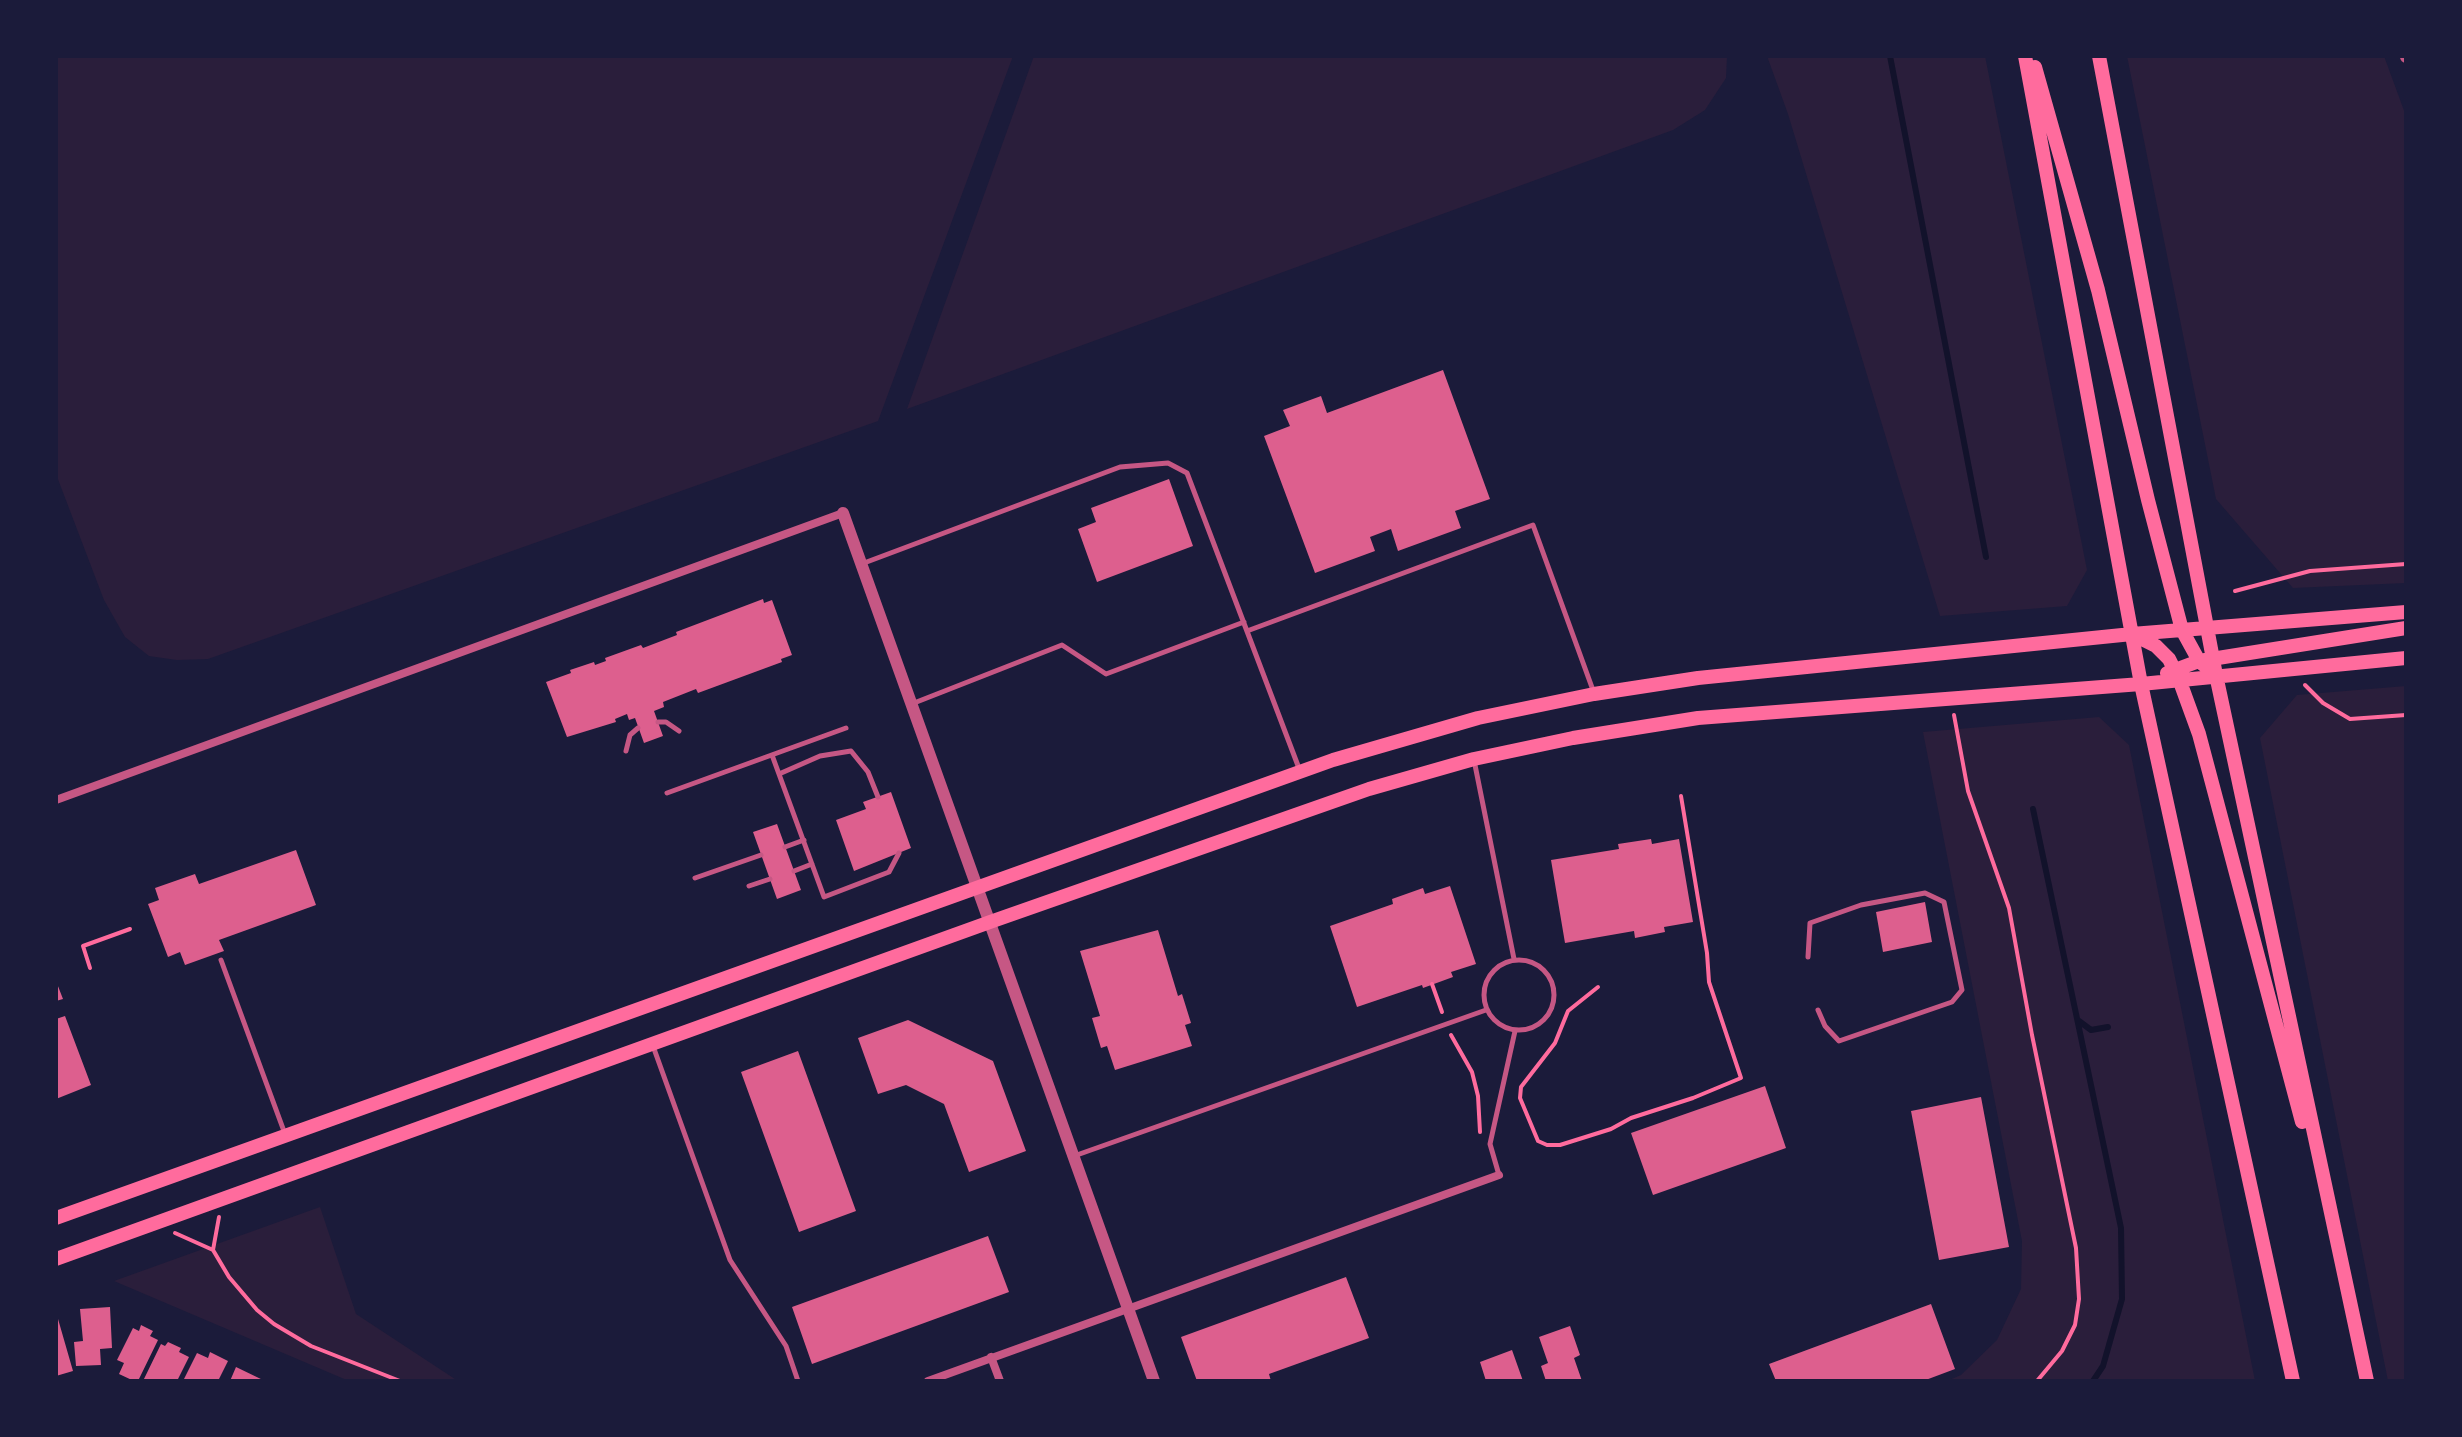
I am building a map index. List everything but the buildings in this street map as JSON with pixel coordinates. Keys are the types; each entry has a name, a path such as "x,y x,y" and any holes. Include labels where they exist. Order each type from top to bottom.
{"main road":[{"path":"2025,56 2141,684 2293,1381"},
{"path":"2032,56 2098,290 2182,630 2216,675 2367,1381"},
{"path":"2099,56 2207,627 2206,660"},
{"path":"56,1218 1300,772 1478,718 1594,694 1698,678 2207,627 2406,612"},
{"path":"56,1259 990,922 1369,789 1474,759 1573,738 1698,718 2141,684 2177,675 2206,660 2406,628"},
{"path":"2132,634 2156,646 2177,675 2199,734 2344,1275"},
{"path":"2369,661 2406,649"},
{"path":"2177,675 2295,670 2406,658"}],"street":[{"path":"56,800 843,513 1154,1381"},
{"path":"928,1381 1499,1175"},
{"path":"991,1357 1000,1381"}],"lane":[{"path":"861,564 1120,467 1168,463 1187,473 1300,772"},
{"path":"1247,631 1533,525 1594,694"},
{"path":"911,704 1062,645 1106,674 1244,622"},
{"path":"658,722 666,722 679,731"},
{"path":"626,751 630,735 638,728"},
{"path":"667,793 846,728"},
{"path":"779,774 820,756 851,751 868,772 878,797"},
{"path":"772,755 824,897 889,872 899,853"},
{"path":"1474,759 1514,959"},
{"path":"785,847 804,840"},
{"path":"695,878 761,855"},
{"path":"794,871 812,864"},
{"path":"749,886 770,879"},
{"path":"1808,957 1810,923 1861,905 1925,893 1944,902 1962,990 1952,1002 1839,1041 1825,1026 1818,1010"},
{"path":"1514,959 1527,960 1544,968 1556,991 1546,1019 1528,1031 1515,1031 1495,1023 1486,1010 1483,992 1489,975 1514,959"},
{"path":"221,960 285,1135"},
{"path":"1073,1157 1486,1010"},
{"path":"1499,1175 1490,1144 1515,1031"},
{"path":"652,1044 730,1260 786,1346 798,1381"}],"path":[{"path":"2235,591 2310,571 2406,564"},
{"path":"2295,670 2323,703 2350,719 2406,715"},
{"path":"1951,699 1968,791 2009,908 2076,1248 2079,1299 2075,1325 2062,1351 2037,1381"},
{"path":"1598,987 1568,1011 1555,1043 1521,1087 1520,1098 1538,1141 1560,1145 1611,1129 1631,1118 1741,1078 1709,982 1681,796"},
{"path":"90,968 83,946 130,929"},
{"path":"1432,984 1446,1025 1472,1072 1478,1096 1479,1130 1490,1144"},
{"path":"213,1250 220,1211 216,1201"},
{"path":"158,1222 167,1230 213,1250 242,1294 274,1324 311,1346 400,1381"}],"shaded area":[{"path":"56,56 1013,56 878,421 208,659 177,660 149,656 125,637 104,600 56,474"},
{"path":"1034,56 1727,56 1726,78 1705,110 1673,130 907,409"},
{"path":"1767,56 1985,56 2087,570 2067,606 1940,616 1788,114"},
{"path":"2127,56 2384,56 2406,116 2406,583 2293,588 2216,499"},
{"path":"2406,686 2406,1381 2388,1381 2260,738 2297,695"},
{"path":"2099,717 2129,745 2255,1381 1947,1381 1961,1375 1997,1340 2021,1289 2022,1241 1923,732"},
{"path":"320,1207 356,1314 458,1381 349,1381 114,1281"}],"waterway":[{"path":"1890,56 1986,557"},
{"path":"2033,809 2121,1228 2122,1299 2103,1366 2093,1381"},
{"path":"2079,1021 2091,1030 2108,1027"}]}
